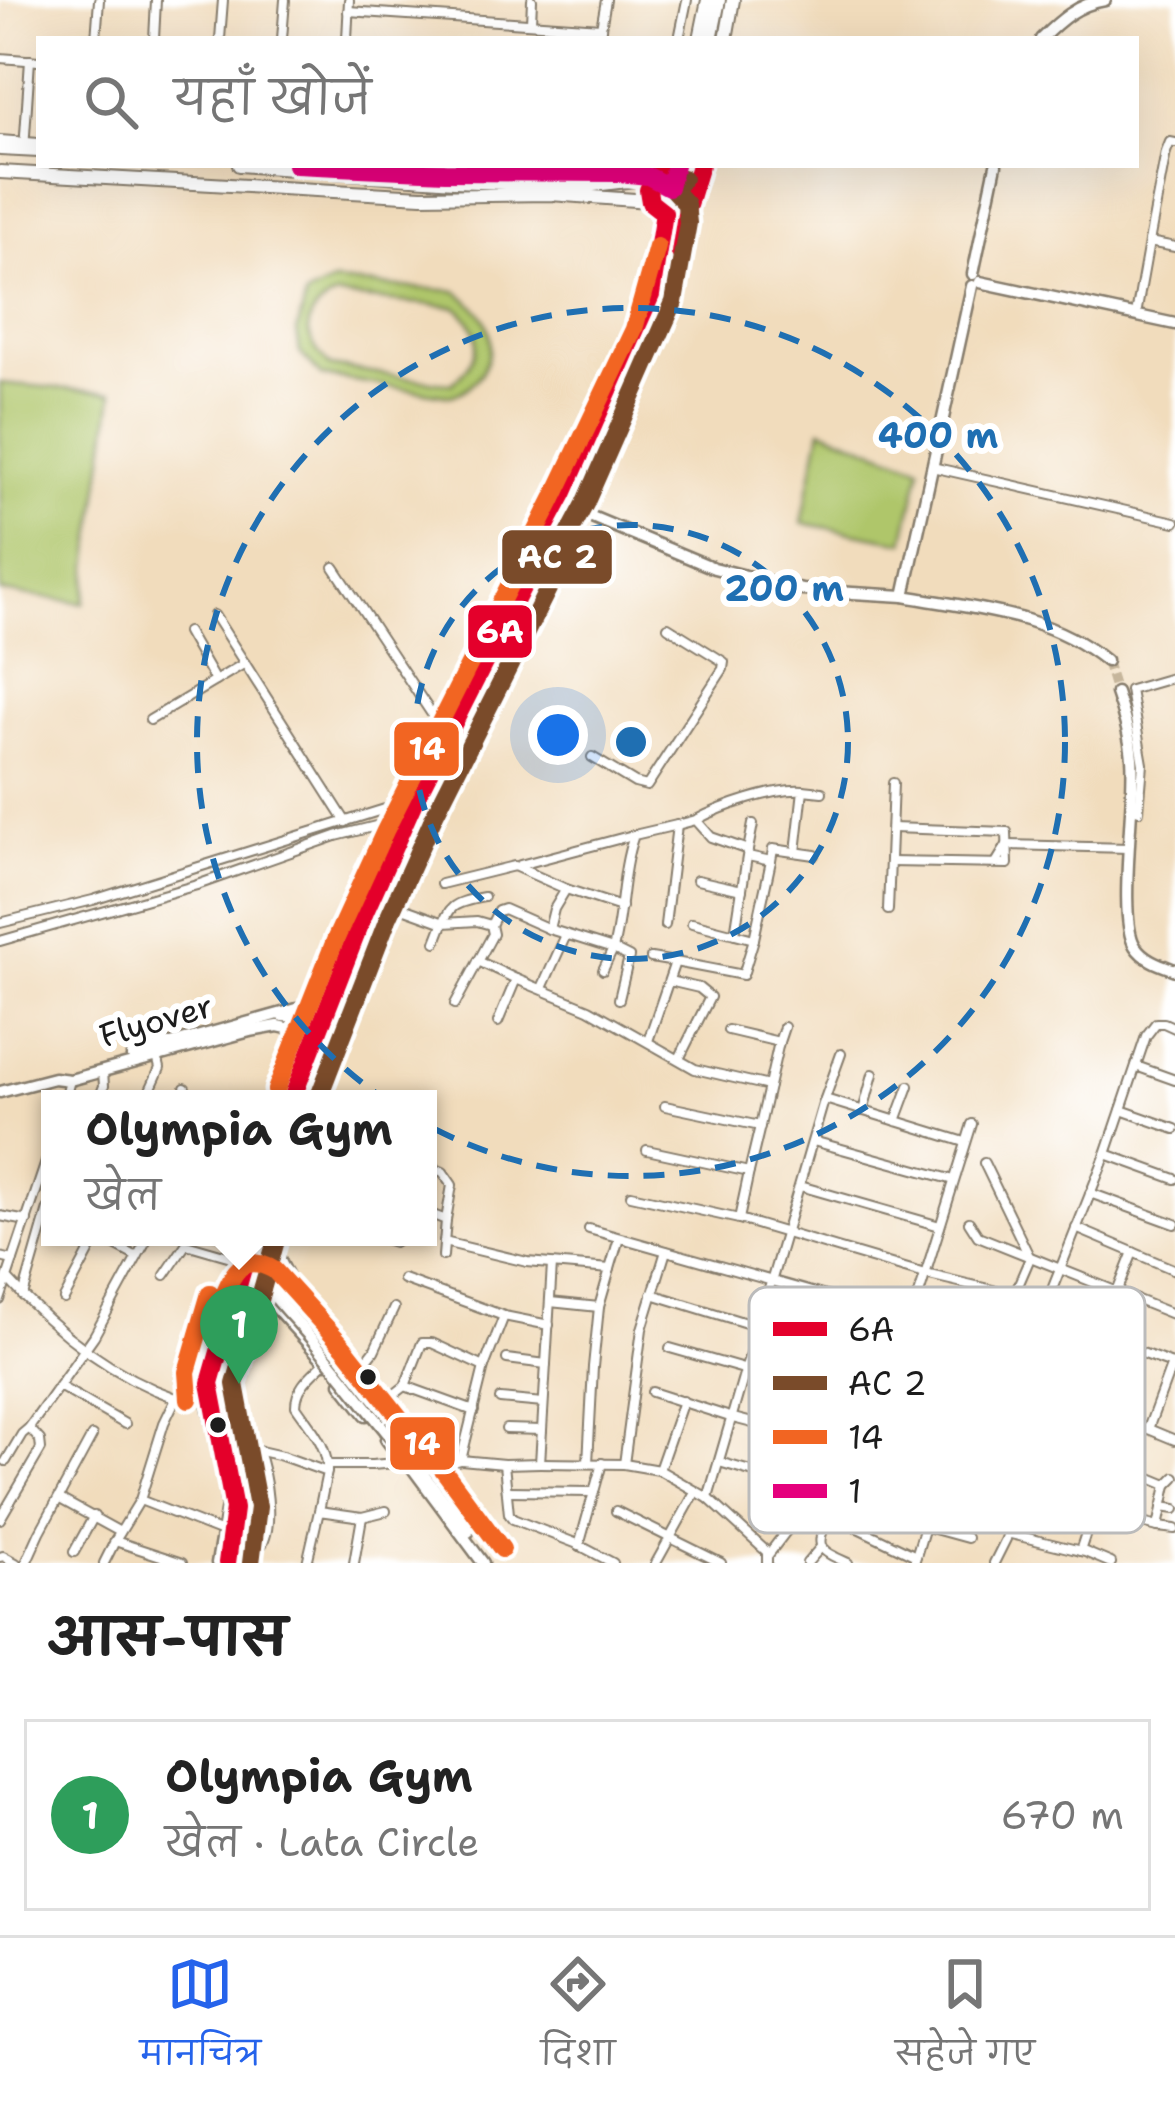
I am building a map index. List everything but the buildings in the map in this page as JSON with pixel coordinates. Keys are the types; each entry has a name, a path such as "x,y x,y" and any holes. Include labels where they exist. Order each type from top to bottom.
{"main road":[{"path":"701,36 708,0"},
{"path":"712,36 719,0"},
{"path":"727,36 733,0"},
{"path":"0,144 36,147"},
{"path":"680,168 693,183"},
{"path":"299,1090 323,1033 332,992 413,804 563,513 652,323 668,265 684,168"},
{"path":"656,170 648,188 649,201 664,213 679,213 691,201 699,168"},
{"path":"336,169 454,181 586,186 636,182 656,170"},
{"path":"0,172 422,196 550,194 649,201"},
{"path":"299,1090 417,821 657,337 680,254 686,207"},
{"path":"527,578 531,554 651,295 664,236 664,213"},
{"path":"219,1364 248,1246"},
{"path":"240,1556 242,1499 234,1444 211,1383 234,1321 251,1246"},
{"path":"215,1391 234,1509 227,1563"}],"street":[{"path":"96,36 99,0"},
{"path":"154,36 156,0"},
{"path":"220,36 223,0"},
{"path":"282,36 285,0"},
{"path":"347,36 349,0"},
{"path":"531,22 532,0"},
{"path":"349,11 531,22 600,34 606,0"},
{"path":"680,36 687,0"},
{"path":"1044,36 1080,0"},
{"path":"1069,13 1105,0"},
{"path":"0,58 34,61 24,146"},
{"path":"1136,316 1166,152 1170,142 1175,143"},
{"path":"586,168 586,186"},
{"path":"904,596 996,168"},
{"path":"1150,242 1175,247"},
{"path":"975,280 1175,325"},
{"path":"392,823 619,353 628,345"},
{"path":"932,467 1175,522"},
{"path":"575,510 714,568 802,590 904,596 1043,622 1084,643 1106,661"},
{"path":"334,567 439,725"},
{"path":"0,923 334,831 392,823 424,833 529,616 530,597"},
{"path":"214,615 346,822"},
{"path":"592,757 635,783 647,785 723,669 724,662 668,627"},
{"path":"188,632 215,681"},
{"path":"150,720 244,662"},
{"path":"1139,811 1143,764 1130,690 1175,677"},
{"path":"1116,693 1132,756 1130,935 1147,958 1175,970"},
{"path":"888,910 893,783"},
{"path":"441,884 696,820 788,790 822,791"},
{"path":"796,852 803,790"},
{"path":"0,941 232,874 346,822 402,803"},
{"path":"696,820 711,837 771,861"},
{"path":"735,934 753,824"},
{"path":"665,925 676,825"},
{"path":"890,862 1008,864 1007,832 892,829"},
{"path":"603,970 621,921 634,835"},
{"path":"1007,845 1129,848"},
{"path":"651,958 743,975 772,849 815,855"},
{"path":"514,866 621,907"},
{"path":"697,880 742,890"},
{"path":"549,929 566,889"},
{"path":"436,942 455,903 484,897"},
{"path":"323,1033 386,902 443,923 491,925"},
{"path":"455,1004 493,934 491,925 498,911 504,909 629,957 619,1000"},
{"path":"692,922 754,939"},
{"path":"542,988 566,935"},
{"path":"478,961 542,988 694,1069 769,1086"},
{"path":"648,1041 675,962"},
{"path":"498,1022 516,979"},
{"path":"669,982 699,988 710,997 680,1059"},
{"name":"Flyover","path":"72,1076 304,1007 332,992"},
{"path":"274,1015 307,1017 323,1033"},
{"path":"1055,1287 1152,1026 1164,1023 1175,1028"},
{"path":"739,1219 784,1027"},
{"path":"0,1092 266,1028 323,1033"},
{"path":"728,1030 779,1042"},
{"path":"296,1090 304,1033"},
{"path":"770,1287 841,1054"},
{"path":"150,1090 160,1068 157,1056"},
{"path":"1136,1066 1175,1080"},
{"path":"101,1090 103,1070"},
{"path":"862,1111 873,1074"},
{"path":"68,1090 72,1076"},
{"path":"896,1121 909,1086"},
{"path":"825,1100 965,1142"},
{"path":"665,1106 760,1126"},
{"path":"1120,1110 1175,1130"},
{"path":"921,1287 972,1124"},
{"path":"813,1141 954,1180"},
{"path":"647,1150 749,1172"},
{"path":"1106,1154 1175,1179"},
{"path":"984,1162 1030,1258 1017,1287"},
{"path":"437,1171 452,1185 443,1256"},
{"path":"0,1299 41,1179"},
{"path":"800,1186 940,1226"},
{"path":"1090,1193 1175,1224"},
{"path":"632,1195 739,1219 983,1287"},
{"path":"34,1202 41,1206"},
{"path":"0,1216 27,1221"},
{"path":"437,1216 446,1220"},
{"path":"969,1222 979,1236 1109,1287"},
{"path":"1076,1228 1175,1270"},
{"path":"589,1229 793,1287"},
{"path":"23,1296 41,1236"},
{"path":"588,1463 599,1307 619,1238"},
{"path":"444,1242 507,1258 610,1269"},
{"path":"64,1299 93,1246"},
{"path":"116,1246 137,1257"},
{"path":"6,1461 86,1348 143,1246"},
{"path":"165,1275 183,1246"},
{"path":"206,1246 242,1257 419,1473"},
{"path":"256,1246 269,1275 376,1409 488,1563"},
{"path":"275,1246 306,1307 304,1321"},
{"path":"624,1464 642,1329 666,1251"},
{"path":"1118,1287 1132,1252"},
{"path":"217,1563 227,1506 215,1391 242,1257"},
{"path":"0,1258 13,1260"},
{"path":"540,1463 553,1265"},
{"path":"7,1278 41,1316 86,1348 133,1380 176,1398"},
{"path":"403,1279 504,1316 549,1324"},
{"path":"234,1321 240,1321 256,1287 325,1362 398,1456 405,1457"},
{"path":"652,1294 749,1324"},
{"path":"1145,1302 1175,1315"},
{"path":"550,1303 599,1307"},
{"path":"352,1379 374,1351 394,1308"},
{"path":"461,1460 484,1367 504,1316"},
{"path":"376,1409 405,1387 422,1343 432,1343 484,1367"},
{"path":"670,1348 747,1369"},
{"path":"507,1359 546,1364"},
{"path":"1148,1429 1173,1360"},
{"path":"308,1563 328,1468 324,1447 296,1399 303,1384 325,1362"},
{"path":"708,1498 749,1363"},
{"path":"59,1386 125,1424"},
{"path":"405,1387 474,1411"},
{"path":"104,1563 140,1500 176,1398 186,1389 215,1391"},
{"path":"652,1392 749,1422"},
{"path":"500,1399 543,1403"},
{"path":"659,1470 683,1402"},
{"path":"0,1519 41,1449 40,1440 28,1428"},
{"path":"1145,1428 1175,1440"},
{"path":"506,1429 542,1430"},
{"path":"26,1563 92,1436"},
{"path":"234,1444 328,1468 405,1457"},
{"path":"240,1556 261,1546 267,1536 266,1484 256,1449"},
{"path":"419,1473 461,1460 624,1464 659,1470 708,1498 768,1557 783,1563"},
{"path":"719,1462 749,1471"},
{"path":"579,1546 602,1463"},
{"path":"504,1464 509,1514 517,1522 613,1563"},
{"path":"1158,1527 1171,1481"},
{"path":"507,1491 592,1492"},
{"path":"656,1563 696,1491"},
{"path":"60,1498 94,1516 117,1537 182,1563"},
{"path":"140,1500 223,1532"},
{"path":"1162,1507 1175,1510"},
{"path":"319,1510 362,1517 386,1511"},
{"path":"616,1511 721,1563"},
{"path":"74,1552 94,1516"},
{"path":"354,1563 362,1517"},
{"path":"1145,1524 1175,1529"},
{"path":"821,1533 824,1552 848,1563"},
{"path":"863,1533 915,1560"},
{"path":"949,1533 967,1538"},
{"path":"994,1563 1007,1533 1111,1563"},
{"path":"1070,1563 1085,1533"},
{"path":"807,1563 820,1546"},
{"path":"0,1557 16,1563"}],"green space":[{"path":"334,282 456,291 486,321 487,359 477,378 451,396 322,376 300,353 297,332 306,296","holes":["336,296 456,307 473,327 476,347 468,366 451,384 330,366 310,337 315,311"]},
{"path":"0,383 113,393 84,603 0,592"},
{"path":"821,429 921,467 904,542 802,523"}],"tunnel":[{"path":"1106,661 1116,693"}],"transit line":[{"name":"1","path":"360,168 620,173 648,176 669,187 674,168"},
{"name":"6A","path":"296,1090 413,804 527,578 531,554 563,494 651,295 664,213 650,202 648,190 661,168"},
{"name":"6A","path":"680,253 699,168"},
{"path":"321,1090 387,921 548,589 554,562 585,504 674,302 688,223 686,204 674,191 683,178"},
{"name":"14","path":"276,1090 336,938 385,831 634,329 657,247"},
{"name":"6A","path":"227,1563 234,1509 210,1383 249,1246"},
{"path":"251,1563 258,1507 235,1384 274,1246"},
{"name":"14","path":"217,1309 243,1266 261,1264 274,1270 427,1448 502,1549"},
{"name":"14","path":"189,1399 187,1372 210,1293"}],"place":[{"name":"Olympia Gym","path":"239,1384"}]}
